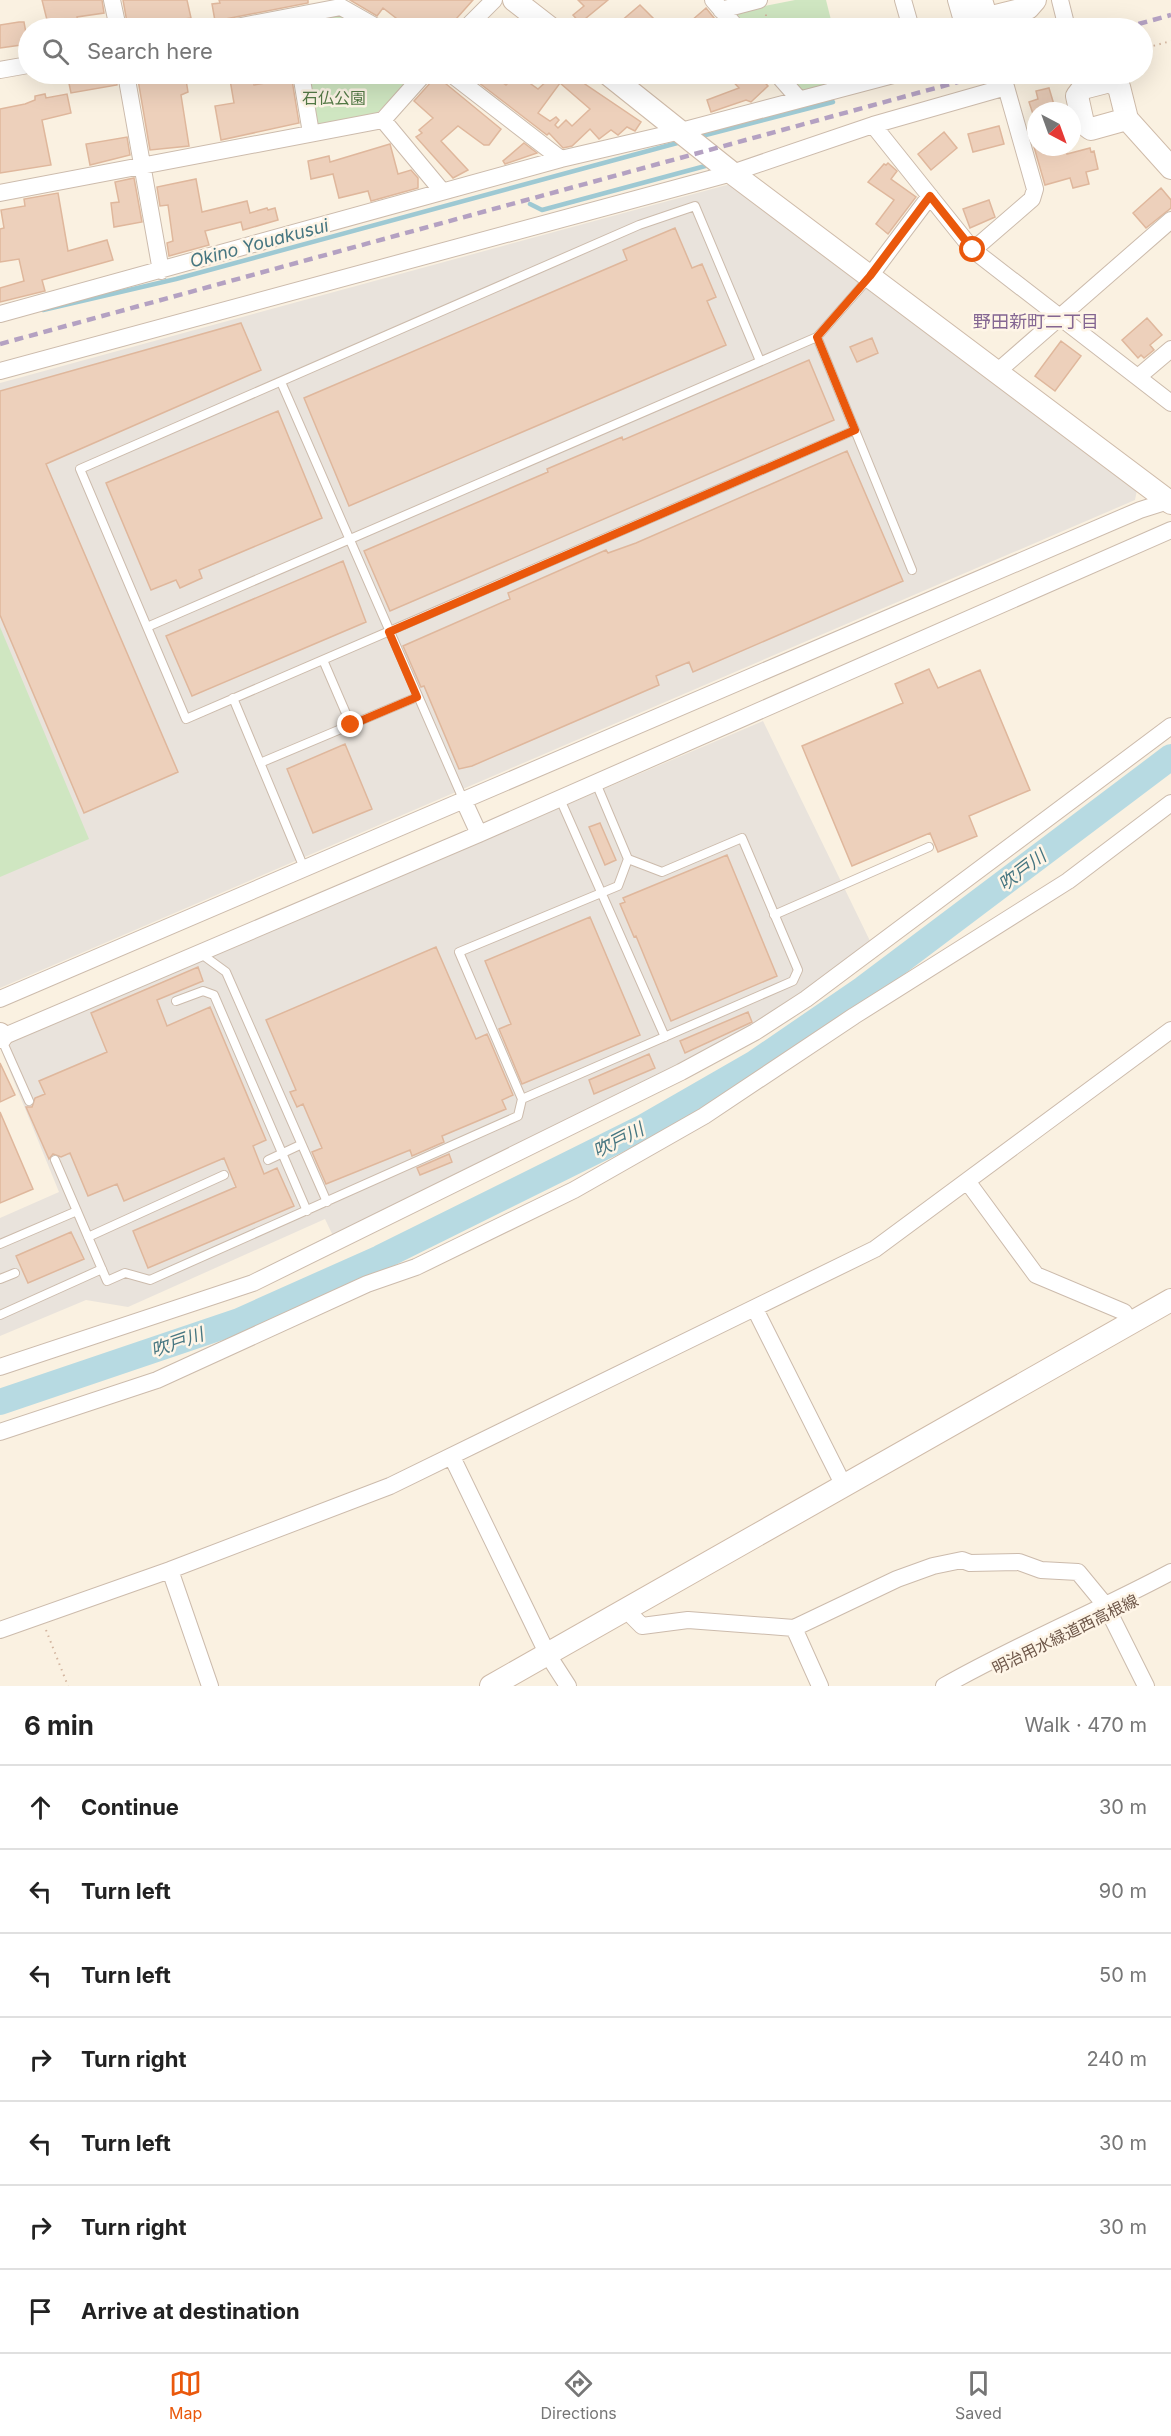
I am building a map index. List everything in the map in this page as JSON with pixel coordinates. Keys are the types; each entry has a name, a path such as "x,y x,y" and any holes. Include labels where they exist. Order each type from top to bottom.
{"street":[{"path":"112,0 116,18"},
{"path":"476,18 494,0"},
{"path":"513,0 537,18"},
{"path":"717,5 759,0"},
{"path":"903,0 908,18"},
{"path":"956,0 961,18"},
{"path":"969,0 974,18"},
{"path":"981,0 985,13 992,18 1028,8 1035,0"},
{"path":"1022,18 1036,14 1047,0"},
{"path":"1060,0 1064,18"},
{"path":"717,5 728,18"},
{"path":"307,18 341,7 360,18"},
{"path":"0,70 18,67"},
{"path":"128,84 161,271"},
{"path":"303,84 311,133"},
{"path":"0,193 383,120 415,84"},
{"path":"464,84 561,159"},
{"path":"621,84 732,173 1170,501"},
{"path":"786,84 799,99"},
{"path":"0,314 561,159 681,131 858,84"},
{"path":"0,371 732,173 873,125 1006,87 1035,189 1032,199 973,250"},
{"path":"1127,119 1171,168"},
{"path":"383,120 442,191"},
{"path":"873,125 973,250 1171,403"},
{"path":"870,276 930,196"},
{"path":"998,371 1171,220"},
{"path":"1138,377 1171,349"},
{"path":"0,999 463,799 1170,501"},
{"path":"0,1036 200,954 560,799 1171,530"},
{"path":"0,1367 253,1283 496,1164 754,1032 806,999 1171,726"},
{"path":"463,799 479,834"},
{"path":"0,1432 157,1380 367,1284 416,1267 574,1190 704,1116 854,1016 1068,881 1171,803"},
{"path":"0,1630 170,1570 390,1486 875,1249 1171,1030"},
{"path":"967,1181 1036,1275 1124,1312 1131,1323"},
{"path":"491,1686 1171,1300"},
{"path":"755,1309 844,1486"},
{"path":"452,1457 548,1655 568,1686"},
{"path":"628,1607 633,1617 642,1626 688,1620 795,1628 897,1580 933,1566 962,1560 969,1563 1019,1562 1041,1570 1078,1572 1108,1610 1146,1686"},
{"path":"170,1570 210,1686"},
{"path":"944,1686 992,1659 1108,1610 1171,1572"},
{"name":"明治用水緑道西高根線","path":"960,1686 1108,1610 1171,1582"},
{"path":"795,1628 820,1686"}],"lane":[{"path":"760,361 695,206 639,225 80,469 186,719 855,430"},
{"path":"147,627 817,337 870,276"},
{"path":"817,337 912,570"},
{"path":"281,382 463,799"},
{"path":"323,660 351,725"},
{"path":"260,764 417,697"},
{"path":"233,698 304,868"},
{"path":"55,1160 107,1281 124,1273 150,1280 518,1116 522,1099 459,952 618,886 628,859 596,783"},
{"path":"560,799 665,1037"},
{"path":"522,1099 793,981 798,970 742,838 662,872 628,859"},
{"path":"774,915 929,848"},
{"path":"200,954 226,972 300,1145 327,1202"},
{"path":"176,1001 203,991 214,995 307,1211"},
{"path":"0,1036 29,1101"},
{"path":"268,1160 300,1145"},
{"path":"88,1237 224,1175"},
{"path":"0,1244 77,1211"},
{"path":"0,1315 102,1269"},
{"path":"0,1279 15,1273"}],"path":[{"path":"1153,46 1171,41"},
{"path":"1006,87 1018,84"},
{"path":"40,1616 68,1686"}],"shaded area":[{"path":"734,183 1137,490 1135,500 0,988 0,383"},
{"path":"763,721 871,943 749,1029 334,1238 325,1219 128,1307 86,1300 0,1336 0,1218 59,1192 0,1047"}],"green space":[{"path":"795,0 826,0 830,18 737,18 739,11"},
{"path":"342,15 347,18 325,18"},
{"name":"石仏公園","path":"307,84 406,84 377,113 318,126"},
{"path":"792,84 835,84 800,93"},
{"path":"0,627 89,839 0,877"}],"building":[{"path":"42,0 102,0 104,13 77,18 46,18"},
{"path":"123,0 187,0 191,18 126,18"},
{"path":"219,0 308,0 308,3 230,18 214,18 212,4 220,3"},
{"path":"350,0 473,0 457,18 396,18 383,8 377,16"},
{"path":"578,0 608,0 586,18 576,18 573,15 584,6"},
{"path":"640,5 653,18 625,18"},
{"path":"706,8 714,18 694,18"},
{"path":"18,22 18,45 0,48 0,25"},
{"path":"69,84 117,84 117,85 71,93"},
{"path":"139,84 187,84 188,92 181,95 189,146 150,150"},
{"path":"231,84 293,84 299,123 221,140 215,106 234,103"},
{"path":"429,84 446,84 501,129 489,145 484,145 458,126 441,141 468,170 453,178 416,137 422,133 419,130 433,118 414,101"},
{"path":"480,84 531,84 538,89 543,84 559,84 538,113 550,121 556,117 559,120 555,125 558,128 566,120 572,126 590,109 561,84 585,84 641,122 635,131 627,127 618,135 611,130 599,139 590,129 572,146 563,148 549,133 547,135"},
{"path":"735,84 766,84 768,86 751,102 746,100 711,112 707,100 739,88"},
{"path":"1049,88 1053,102 1029,102 1038,99 1036,91"},
{"path":"45,94 46,98 67,94 71,113 42,120 51,165 0,173 0,109 25,104 35,100 35,96"},
{"path":"999,126 1004,144 973,152 968,134"},
{"path":"944,132 957,148 931,170 918,154"},
{"path":"127,137 130,155 90,165 86,144"},
{"path":"524,143 537,153 505,164 503,161"},
{"path":"390,144 398,174 411,170 418,178 418,188 371,201 368,191 339,198 333,174 311,179 308,161 329,156 330,162"},
{"path":"1090,148 1091,152 1094,151 1098,169 1086,172 1089,184 1073,188 1070,178 1045,185 1037,156 1081,156 1081,150"},
{"path":"888,163 897,171 891,179 916,197 888,234 876,224 894,200 868,182 884,164"},
{"path":"134,178 142,222 114,227 111,203 119,202 115,182"},
{"path":"196,179 202,212 247,201 250,213 275,208 278,220 243,230 241,222 205,231 209,245 169,256 167,243 173,241 168,205 160,206 157,187"},
{"path":"1161,188 1171,200 1171,208 1146,228 1133,213"},
{"path":"58,193 68,251 107,240 113,260 42,280 45,291 0,302 0,288 24,281 19,259 0,262 0,229 4,228 1,210 25,206 24,199"},
{"path":"989,200 995,217 970,228 963,209"},
{"path":"675,228 692,268 702,264 716,297 707,301 726,345 349,506 304,398 627,260 623,250"},
{"path":"1147,318 1162,335 1150,345 1154,350 1144,358 1141,355 1138,358 1122,340"},
{"path":"241,323 261,370 46,464 178,772 84,813 0,615 0,391"},
{"path":"872,338 878,353 857,362 850,347"},
{"path":"1061,341 1081,356 1055,391 1035,376"},
{"path":"809,360 834,420 390,611 364,551 548,472 547,469 622,437 623,440"},
{"path":"278,411 322,518 199,570 202,578 180,588 176,580 151,590 106,483"},
{"path":"847,451 903,581 693,672 689,662 656,676 659,685 472,766 459,769 424,686 421,687 403,646 510,599 508,593 606,550 608,553 636,543"},
{"path":"343,561 366,622 192,696 166,636"},
{"path":"929,669 938,688 980,670 1030,790 969,816 977,836 938,852 930,833 852,866 802,746 903,703 895,684"},
{"path":"345,744 372,809 313,833 287,769"},
{"path":"600,823 616,860 605,865 589,827"},
{"path":"727,855 777,976 671,1021 636,936 634,937 620,904 625,902 623,898"},
{"path":"590,917 640,1035 522,1084 499,1029 511,1024 485,961"},
{"path":"436,947 476,1039 487,1034 513,1095 502,1100 506,1109 442,1136 444,1142 412,1156 410,1150 326,1184 312,1152 322,1148 303,1104 297,1107 290,1092 296,1090 266,1020"},
{"path":"198,967 203,981 157,1000 167,1026 210,1007 266,1140 253,1146 264,1174 277,1168 294,1206 148,1268 133,1231 236,1187 224,1158 124,1201 117,1184 88,1196 70,1153 61,1157 53,1154 49,1159 26,1107 32,1107 35,1098 45,1094 39,1081 107,1052 91,1013"},
{"path":"748,1012 752,1022 685,1053 680,1041"},
{"path":"649,1054 655,1068 594,1094 589,1080"},
{"path":"0,1063 15,1095 0,1102"},
{"path":"0,1112 33,1189 0,1203"},
{"path":"449,1154 452,1162 420,1175 417,1168"},
{"path":"71,1232 84,1259 28,1283 16,1256"}],"waterway":[{"path":"698,137 833,102"},
{"name":"Okino Youakusui","path":"43,310 176,279 681,142"},
{"name":"Okino Youakusui","path":"530,204 542,210 709,165"},
{"name":"吹戸川","path":"0,1402 239,1321 380,1258 642,1128 755,1063 863,989 1171,757"}],"railway":[{"path":"1153,20 1171,15"},
{"path":"0,344 950,84"}],"district":[{"name":"野田新町二丁目","path":"1036,321"}],"route":[{"path":"351,725 417,697 389,632 855,430 817,337 870,276 930,196 973,250"}]}
